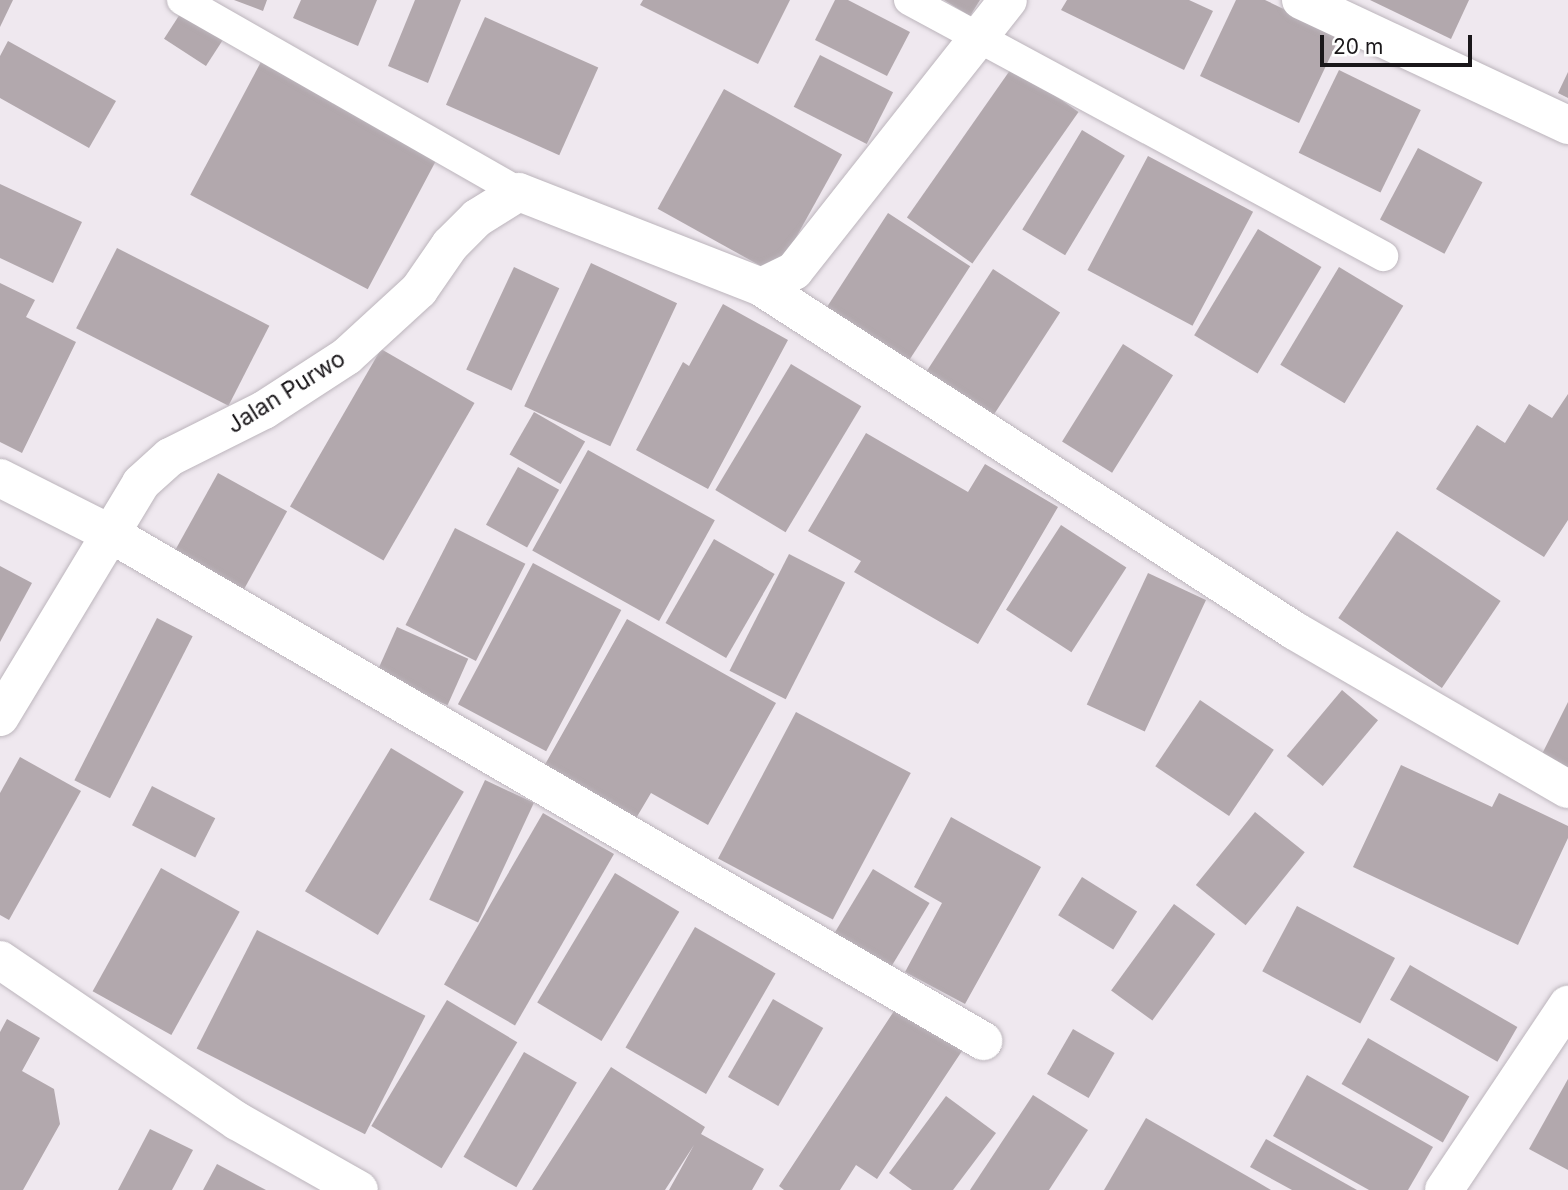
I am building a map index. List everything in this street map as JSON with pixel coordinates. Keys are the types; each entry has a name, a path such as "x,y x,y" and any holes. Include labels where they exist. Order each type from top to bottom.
{"street":[{"path":"761,287 794,271 978,34 1008,0"},
{"path":"1301,0 1568,125"},
{"path":"519,192 761,287 1295,631 1568,789"},
{"name":"Jalan Purwo","path":"0,717 141,483 170,457 264,410 347,356 419,290 450,245 477,218 519,192"},
{"path":"0,478 111,534 983,1041"},
{"path":"0,960 237,1121 359,1190"},
{"path":"1444,1190 1568,1004"}],"lane":[{"path":"182,0 519,192"},
{"path":"909,0 978,34 1383,256"}],"building":[{"path":"0,0 13,0 0,27"},
{"path":"234,0 267,0 263,11"},
{"path":"301,0 377,0 358,46 293,18"},
{"path":"415,0 461,0 428,83 388,66"},
{"path":"643,0 790,0 758,64 640,5"},
{"path":"835,0 848,0 910,32 887,76 815,40"},
{"path":"944,0 980,0 970,16"},
{"path":"1067,0 1189,0 1213,11 1184,70 1061,10"},
{"path":"1236,0 1265,0 1340,36 1299,123 1200,76"},
{"path":"1370,0 1469,0 1451,39"},
{"path":"182,11 224,38 206,66 164,39"},
{"path":"485,17 598,67 559,155 446,105"},
{"path":"8,41 116,101 89,148 0,98 0,56"},
{"path":"820,55 893,92 867,144 794,107"},
{"path":"263,58 440,152 368,289 190,195"},
{"path":"1013,66 1079,112 972,263 907,218"},
{"path":"1339,70 1421,110 1380,193 1299,153"},
{"path":"1568,72 1568,98 1558,93"},
{"path":"724,89 842,154 776,274 658,209"},
{"path":"1082,130 1125,156 1065,255 1022,229"},
{"path":"1418,148 1482,182 1444,254 1380,220"},
{"path":"1148,156 1253,212 1193,326 1087,270"},
{"path":"0,184 82,222 53,283 0,258"},
{"path":"888,213 970,266 900,375 818,321"},
{"path":"1258,229 1321,267 1258,373 1194,335"},
{"path":"117,248 269,326 229,406 76,328"},
{"path":"591,263 677,303 610,446 524,406"},
{"path":"514,267 559,288 512,391 466,369"},
{"path":"1339,267 1403,306 1345,403 1280,365"},
{"path":"993,269 1060,313 990,421 923,377"},
{"path":"0,283 35,300 26,317 76,342 22,453 0,442"},
{"path":"723,304 788,340 708,489 636,450 683,362 689,366"},
{"path":"1123,344 1173,375 1112,473 1062,442"},
{"path":"381,349 475,403 384,561 290,507"},
{"path":"791,364 861,406 786,532 715,490"},
{"path":"1568,394 1568,520 1544,557 1436,489 1477,425 1505,443 1529,404 1552,418"},
{"path":"534,412 585,441 561,484 510,454"},
{"path":"866,433 968,492 985,464 1058,507 978,644 854,572 861,561 808,531"},
{"path":"588,450 715,520 659,621 532,551"},
{"path":"518,467 559,490 527,548 486,525"},
{"path":"218,473 287,511 236,603 167,565"},
{"path":"1061,525 1126,567 1071,652 1006,610"},
{"path":"455,528 525,564 476,661 406,625"},
{"path":"1397,531 1501,601 1442,688 1338,618"},
{"path":"714,539 775,574 726,658 666,623"},
{"path":"789,554 845,583 786,699 730,671"},
{"path":"533,563 621,610 546,751 458,704"},
{"path":"0,566 32,583 0,642"},
{"path":"1148,573 1206,600 1145,731 1087,704"},
{"path":"157,618 193,636 110,798 74,780"},
{"path":"627,619 776,703 708,825 651,793 635,820 543,768"},
{"path":"397,627 468,659 448,705 376,674"},
{"path":"1342,690 1378,720 1323,786 1287,756"},
{"path":"1200,700 1274,750 1229,816 1155,766"},
{"path":"1568,702 1568,775 1539,760"},
{"path":"796,712 911,773 833,920 718,859"},
{"path":"391,748 464,792 378,935 305,891"},
{"path":"20,757 81,791 9,920 0,915 0,793"},
{"path":"1401,765 1492,807 1499,793 1568,826 1568,838 1518,945 1353,867"},
{"path":"485,780 534,803 478,922 429,900"},
{"path":"152,786 215,818 195,857 132,825"},
{"path":"1255,812 1305,852 1246,925 1196,885"},
{"path":"543,813 614,854 515,1025 444,984"},
{"path":"951,817 1041,867 965,1004 905,972 942,903 914,887"},
{"path":"161,868 240,912 171,1035 93,991"},
{"path":"873,869 930,903 886,976 829,942"},
{"path":"615,873 679,912 602,1041 537,1002"},
{"path":"1082,877 1137,911 1113,950 1058,915"},
{"path":"1174,904 1215,934 1152,1021 1111,991"},
{"path":"1297,906 1395,958 1360,1023 1262,971"},
{"path":"695,927 776,974 706,1094 626,1047"},
{"path":"257,930 425,1016 365,1134 197,1049"},
{"path":"1410,965 1517,1027 1497,1062 1390,1000"},
{"path":"773,999 823,1028 778,1106 728,1077"},
{"path":"447,1000 517,1042 442,1168 371,1126"},
{"path":"896,1008 962,1051 877,1179 856,1165 840,1190 784,1190 779,1186"},
{"path":"7,1019 40,1038 22,1071 54,1089 60,1124 23,1190 0,1190 0,1032"},
{"path":"1073,1029 1115,1053 1089,1098 1047,1074"},
{"path":"1368,1038 1469,1096 1443,1142 1342,1084"},
{"path":"524,1052 577,1082 516,1187 464,1157"},
{"path":"611,1067 705,1127 701,1134 764,1169 752,1190 669,1190 694,1145 665,1190 532,1190"},
{"path":"1307,1075 1433,1147 1408,1190 1369,1190 1273,1136"},
{"path":"1568,1079 1568,1170 1529,1149"},
{"path":"1033,1095 1088,1130 1049,1190 970,1190"},
{"path":"946,1096 996,1133 953,1190 912,1190 889,1173"},
{"path":"1146,1118 1254,1180 1271,1190 1104,1190"},
{"path":"150,1129 193,1150 172,1190 118,1190"},
{"path":"1266,1139 1357,1190 1292,1190 1250,1167"},
{"path":"217,1164 266,1190 203,1190"}]}
